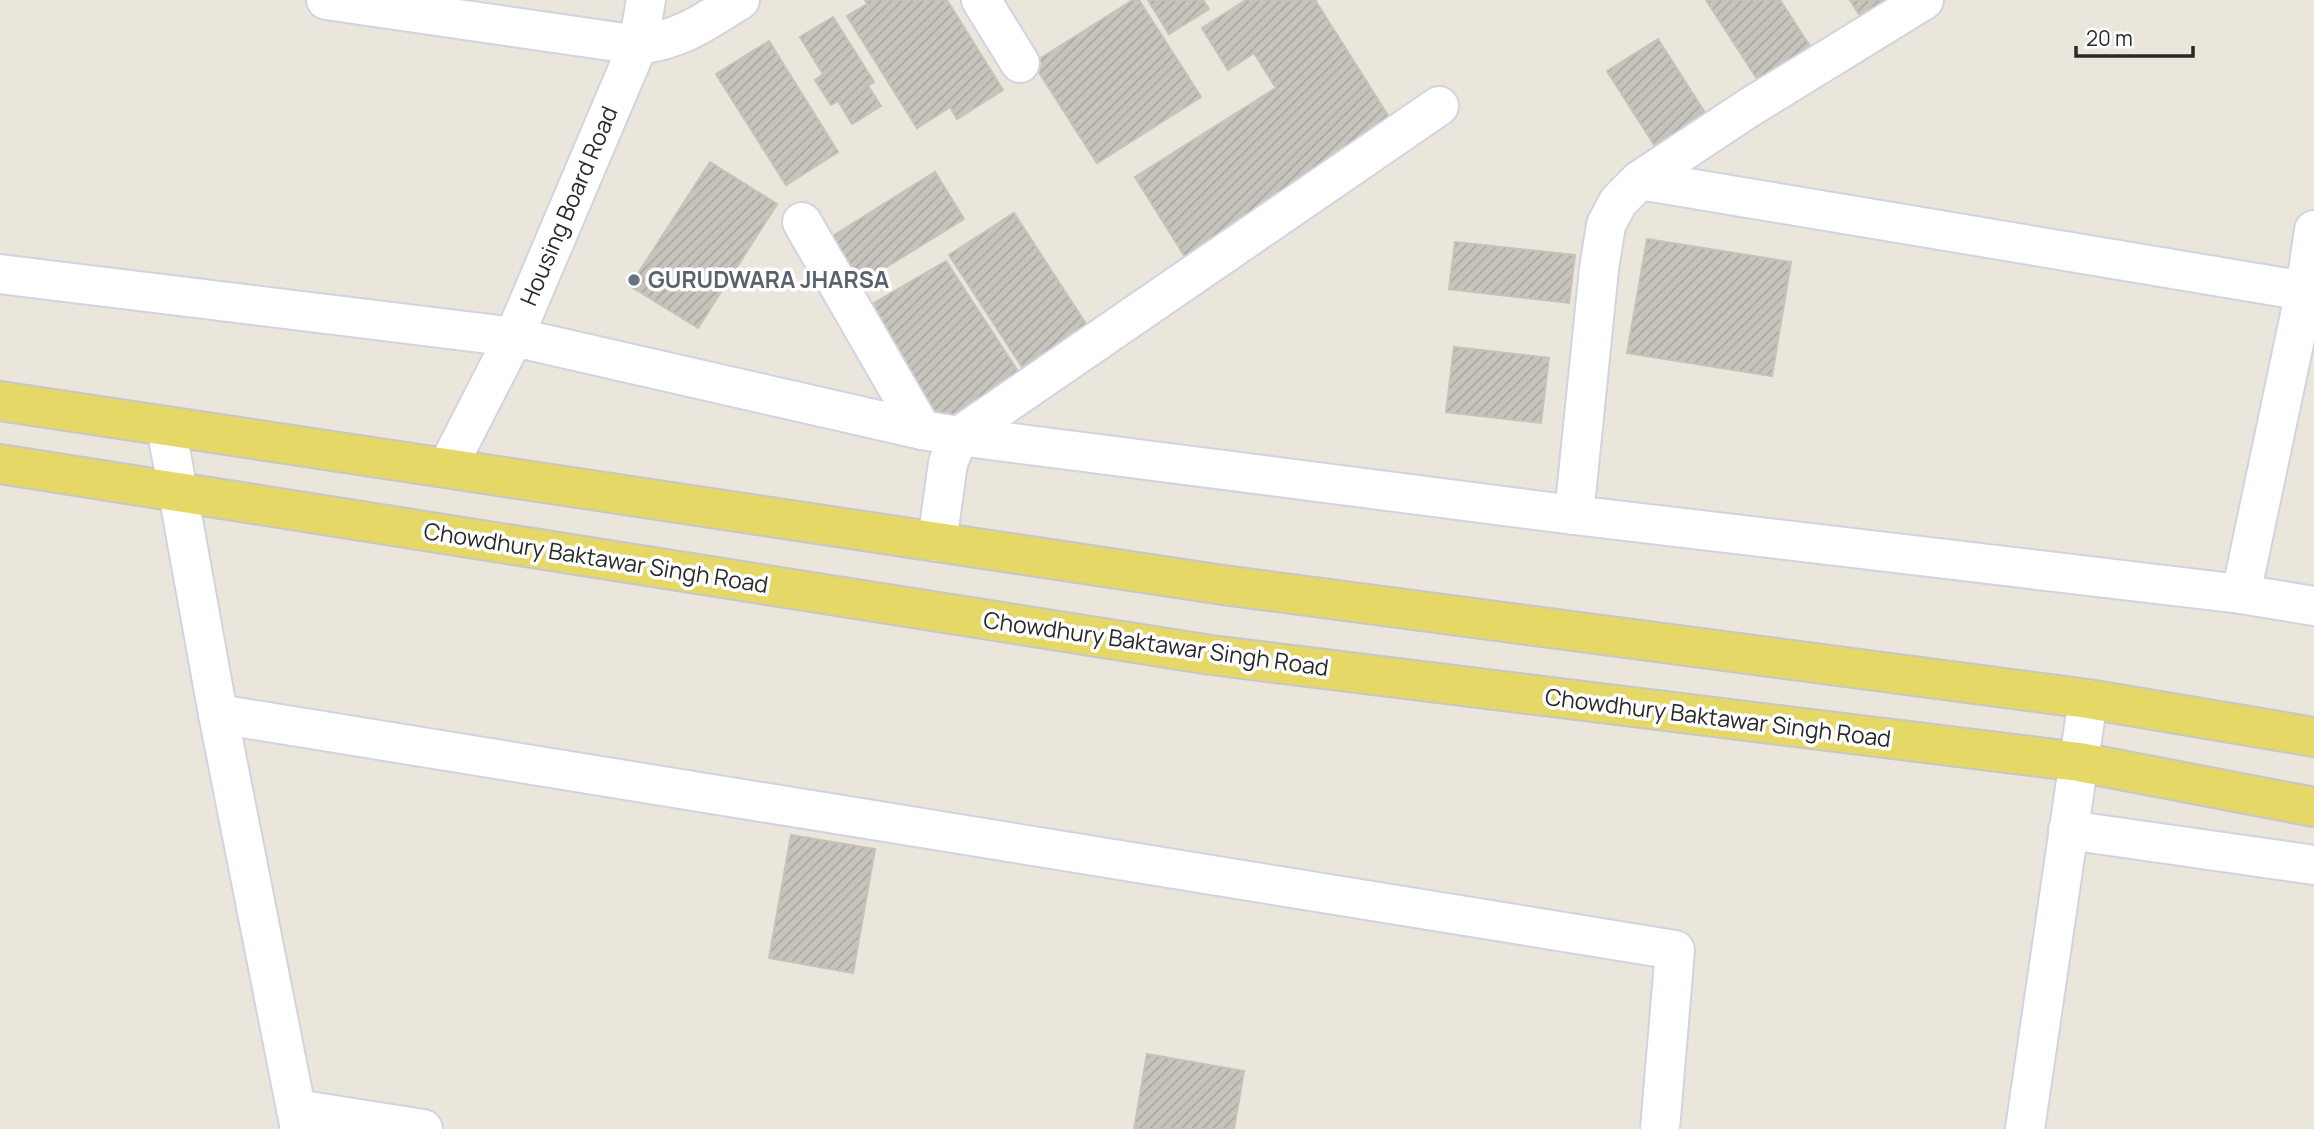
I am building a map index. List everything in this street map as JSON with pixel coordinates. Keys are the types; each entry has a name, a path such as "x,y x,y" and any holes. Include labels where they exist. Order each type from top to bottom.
{"main road":[{"path":"0,401 1223,585 2088,699 2314,737"},
{"name":"Chowdhury Baktawar Singh Road","path":"0,464 1211,655 2079,762 2314,807"}],"street":[{"path":"326,0 638,45 663,42 688,33 740,0"},
{"name":"Housing Board Road","path":"446,468 514,337 638,45 646,0"},
{"path":"981,0 1020,63"},
{"path":"1574,515 1599,269 1606,225 1618,202 1640,180 1747,109 1924,0"},
{"path":"937,542 948,463 959,436 1439,106"},
{"path":"1640,180 2305,291"},
{"path":"802,222 922,430"},
{"path":"2241,594 2305,291 2314,230"},
{"path":"0,274 514,337 922,430 959,436 1574,515 2241,594 2314,606"},
{"path":"166,426 218,714 298,1119 423,1129"},
{"path":"2025,1129 2088,699"},
{"path":"218,714 1675,950 1660,1129"},
{"path":"2068,830 2314,865"}],"building":[{"path":"865,0 947,0 1003,90 957,119 950,107 917,128 847,16 867,4"},
{"path":"1133,0 1139,0 1201,97 1097,163 1033,63"},
{"path":"1148,0 1203,0 1209,9 1169,34"},
{"path":"1246,0 1315,0 1396,128 1187,260 1135,177 1276,88 1254,53 1228,70 1202,28"},
{"path":"1706,0 1780,0 1815,54 1763,88"},
{"path":"1850,0 1892,0 1862,19"},
{"path":"833,17 874,82 868,86 881,106 852,124 838,101 831,105 815,80 823,74 800,37"},
{"path":"1658,39 1709,119 1658,151 1607,71"},
{"path":"769,41 838,152 786,185 716,74"},
{"path":"710,162 777,204 698,328 630,286"},
{"path":"935,172 964,219 849,290 820,244"},
{"path":"1014,213 1090,330 1026,373 949,255"},
{"path":"1647,239 1791,262 1772,376 1627,353"},
{"path":"1455,242 1575,255 1569,303 1449,289"},
{"path":"946,261 1021,376 944,427 869,306"},
{"path":"1454,347 1549,358 1541,423 1446,412"},
{"path":"791,835 875,849 853,973 769,958"},
{"path":"1147,1054 1244,1071 1234,1129 1134,1129"}],"place":[{"name":"GURUDWARA JHARSA","path":"634,280"}]}
